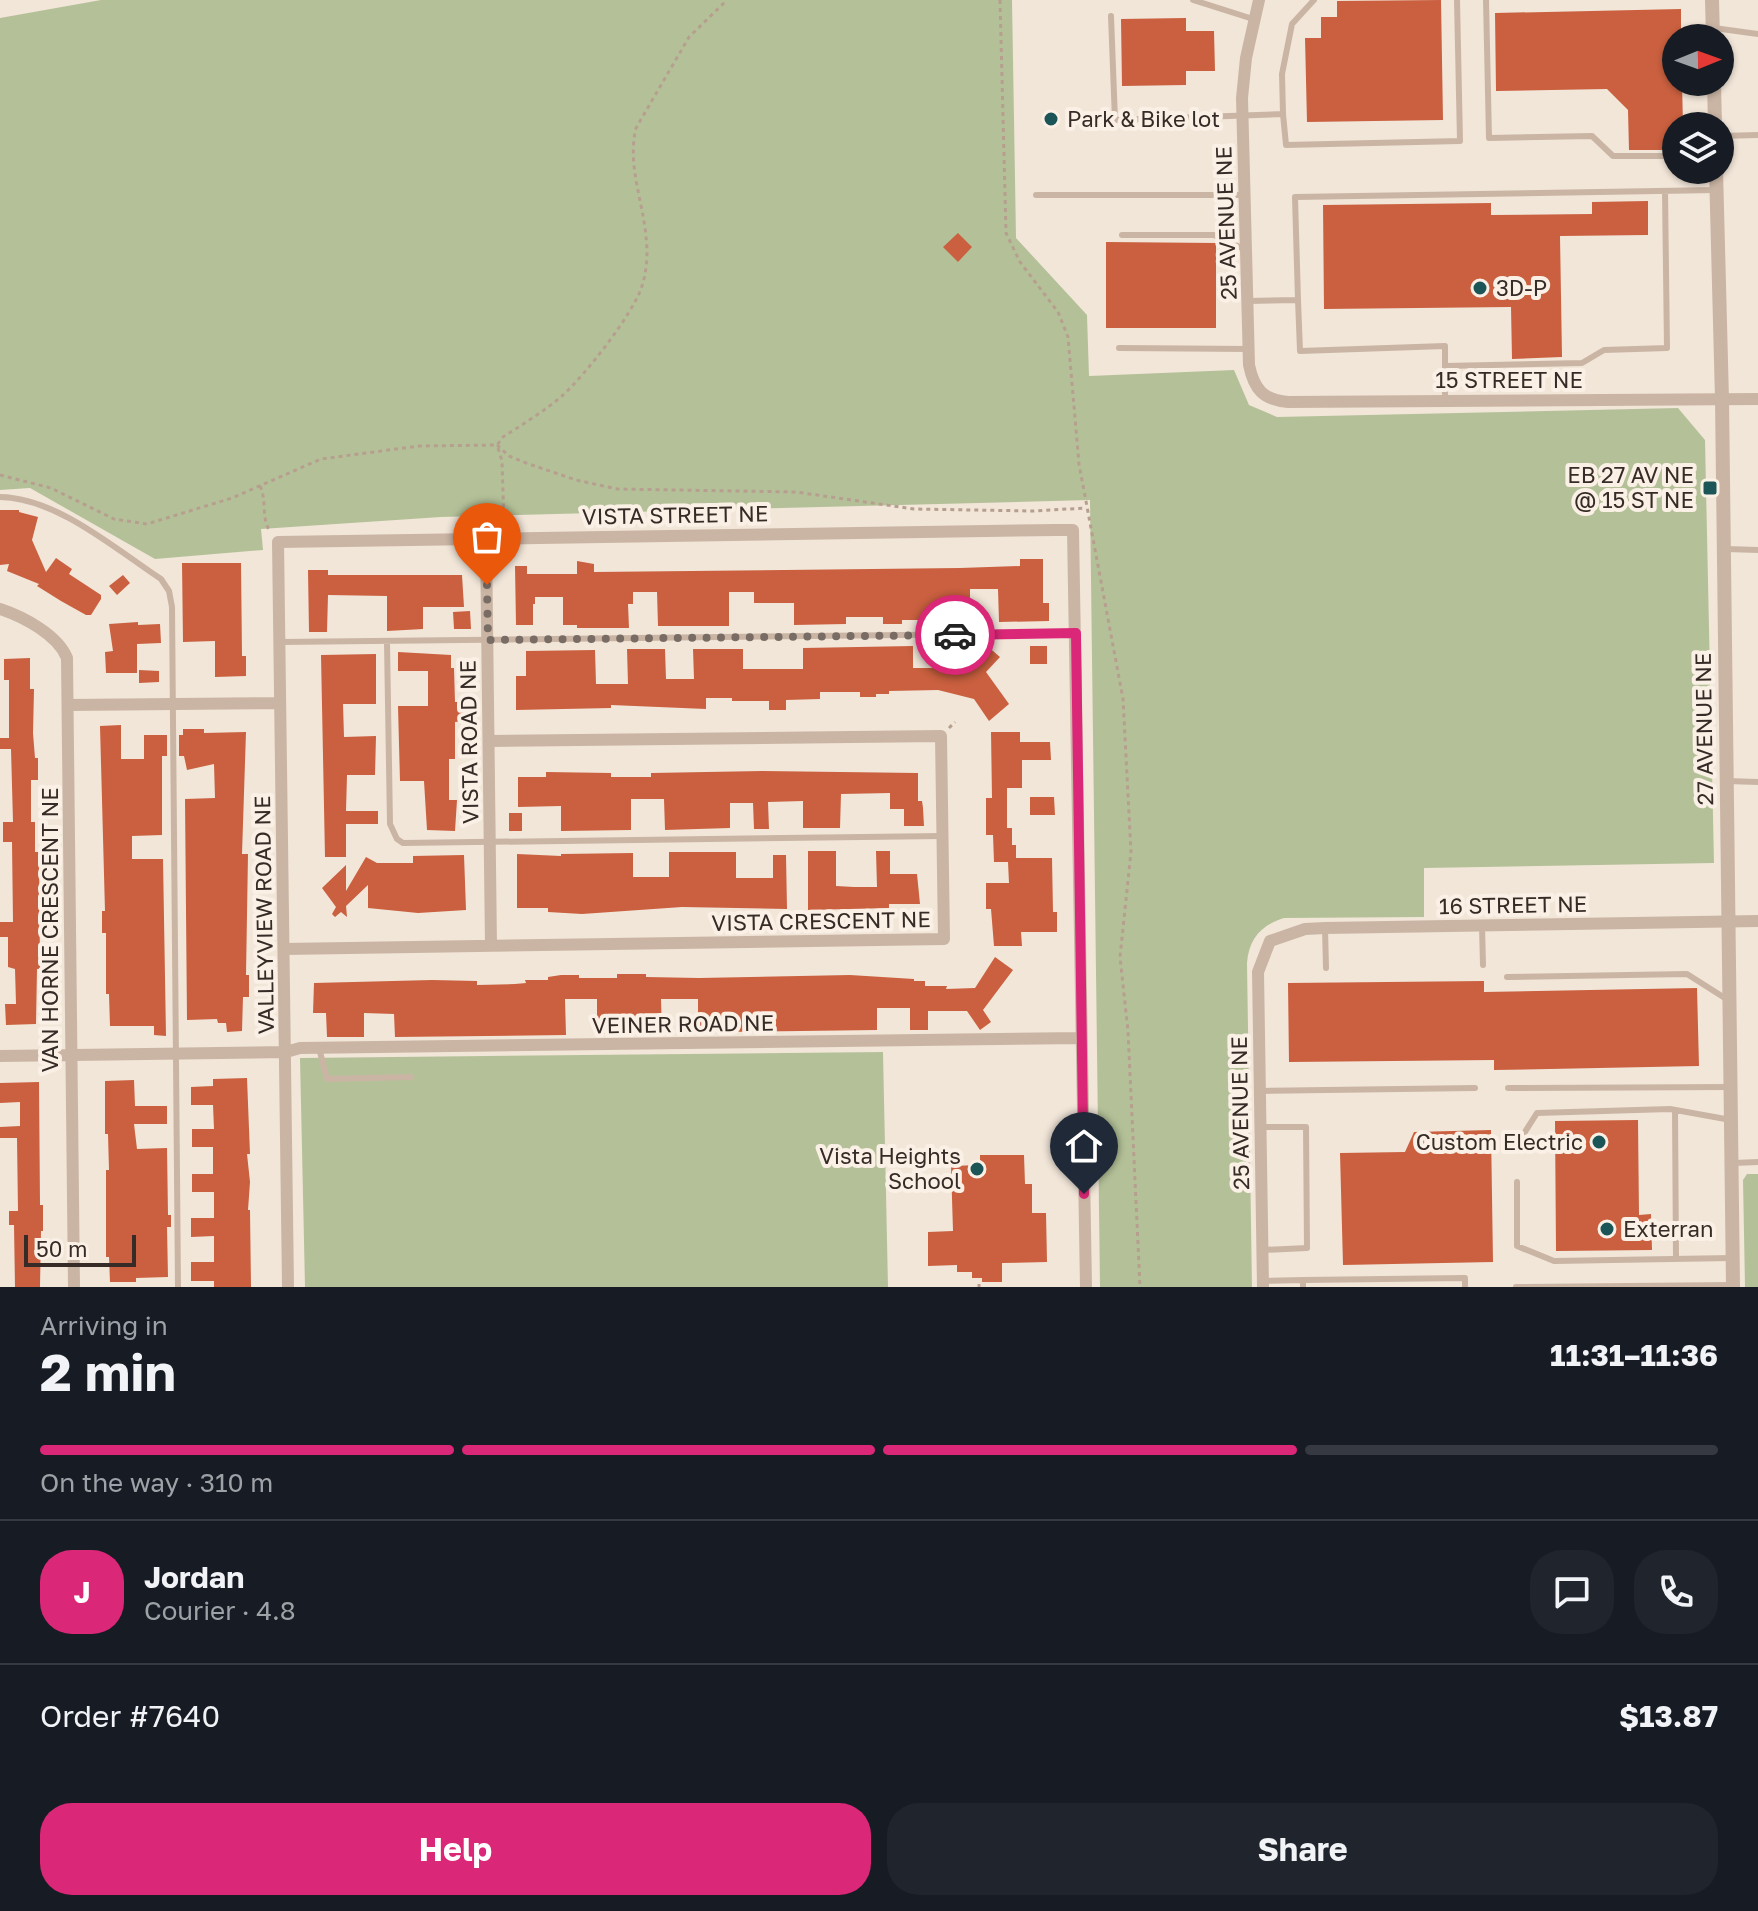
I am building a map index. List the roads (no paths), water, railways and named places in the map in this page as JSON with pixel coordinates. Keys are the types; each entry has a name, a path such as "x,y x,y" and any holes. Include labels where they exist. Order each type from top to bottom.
{"street":[{"name":"25 AVENUE NE","path":"1259,0 1246,58 1242,115 1249,349 1253,381 1262,395"},
{"path":"1712,0 1713,24"},
{"name":"27 AVENUE NE","path":"1717,184 1733,1286"},
{"name":"15 STREET NE","path":"1262,395 1272,401 1288,402 1758,399"},
{"name":"VISTA STREET NE","path":"278,542 1073,530 1076,633"},
{"name":"VISTA ROAD NE","path":"486,538 491,946"},
{"name":"VALLEYVIEW ROAD NE","path":"278,542 288,1287"},
{"name":"VAN HORNE CRESCENT NE","path":"0,609 55,639 63,647 67,658 74,1287"},
{"path":"1076,633 1086,1287"},
{"path":"68,705 280,703"},
{"name":"VISTA CRESCENT NE","path":"284,949 944,939 941,736 489,741"},
{"name":"16 STREET NE","path":"1270,941 1305,929 1325,928 1758,921"},
{"name":"25 AVENUE NE","path":"1262,1284 1258,972 1270,941"},
{"name":"VEINER ROAD NE","path":"0,1056 286,1052 300,1048 1081,1038"}],"lane":[{"path":"1193,0 1253,19"},
{"path":"1314,0 1292,24 1282,74 1286,145 1460,141 1457,0"},
{"path":"1486,0 1489,138 1592,136 1613,156 1662,156"},
{"path":"1111,16 1115,120 1283,114"},
{"path":"1734,33 1758,34"},
{"path":"1734,136 1758,135"},
{"path":"1445,401 1445,346 1300,351 1295,197 1717,190"},
{"path":"1445,366 1582,363 1604,350 1667,348 1665,191"},
{"path":"1036,195 1246,195"},
{"path":"1122,235 1214,235 1247,250"},
{"path":"1248,301 1298,300"},
{"path":"1119,348 1249,349"},
{"path":"0,497 32,501 57,512 161,579 169,591 172,607 178,1287"},
{"path":"1724,549 1758,550"},
{"path":"279,642 1076,633"},
{"path":"387,643 390,824 403,843 942,836"},
{"path":"1727,781 1758,782"},
{"path":"1482,926 1483,965"},
{"path":"1325,928 1326,968"},
{"path":"1507,977 1687,974 1730,1001"},
{"path":"319,1048 327,1079 411,1077"},
{"path":"1508,1088 1731,1087"},
{"path":"1260,1091 1475,1088"},
{"path":"1516,1146 1537,1113 1675,1110 1731,1120"},
{"path":"1675,1110 1676,1259"},
{"path":"1261,1127 1306,1127 1307,1248 1262,1250"},
{"path":"1731,1163 1758,1162"},
{"path":"1517,1182 1517,1246 1554,1261 1733,1258"},
{"path":"1262,1284 1465,1278 1465,1287"},
{"path":"1516,1287 1733,1286"}],"place":[{"name":"Park & Bike lot","path":"1051,119"},
{"name":"3D-P","path":"1480,288"},
{"name":"EB 27 AV NE @ 15 ST NE","path":"1710,488"},
{"name":"Custom Electric","path":"1599,1142"},
{"name":"Vista Heights School","path":"977,1169"},
{"name":"Exterran","path":"1607,1229"}]}
